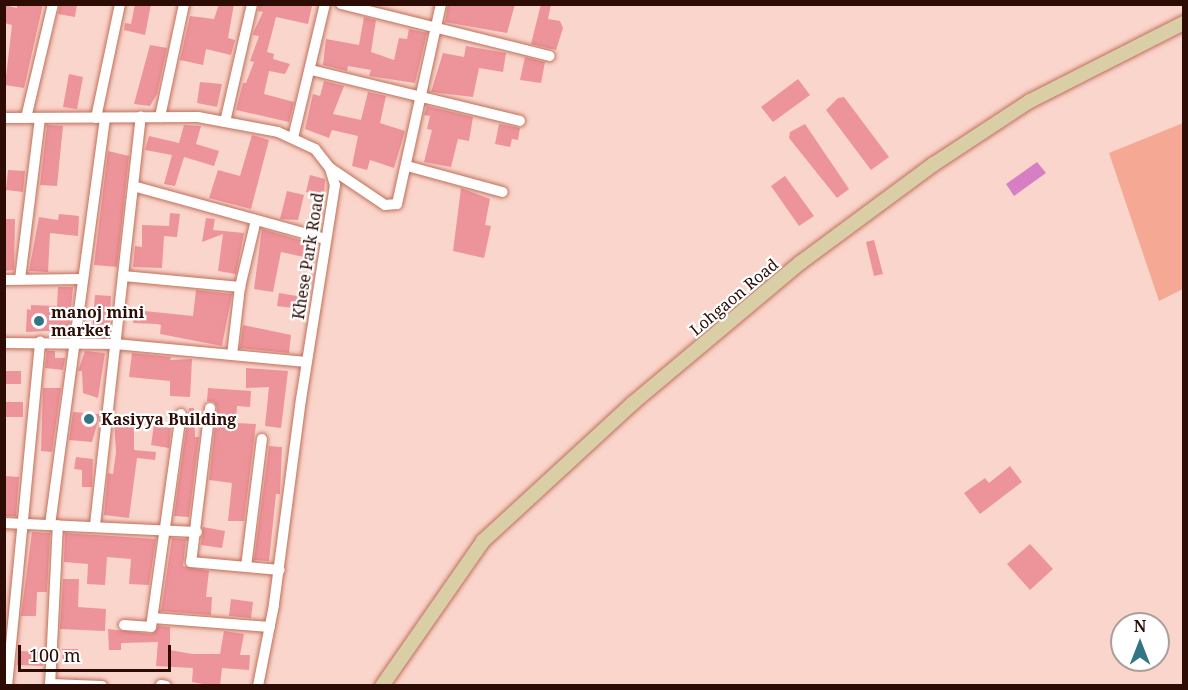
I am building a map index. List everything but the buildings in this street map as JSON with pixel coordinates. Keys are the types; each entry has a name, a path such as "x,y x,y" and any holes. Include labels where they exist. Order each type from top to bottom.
{"main road":[{"name":"Lohgaon Road","path":"382,686 483,542 633,403 800,263 934,164 1030,101 1184,23"}],"street":[{"path":"26,118 53,4"},
{"path":"102,686 50,685 54,525 100,118 120,4"},
{"path":"160,117 183,4"},
{"path":"225,122 252,4"},
{"path":"293,138 325,4"},
{"path":"341,4 550,56"},
{"path":"4,118 185,116 278,132 315,149 330,168 391,207 397,204 407,166 441,4"},
{"path":"311,70 520,121"},
{"path":"95,525 141,117"},
{"path":"21,279 40,118"},
{"path":"407,166 503,192"},
{"name":"Khese Park Road","path":"258,686 280,570 306,362 335,185 330,168"},
{"path":"133,186 326,239"},
{"path":"232,355 240,287 256,220"},
{"path":"123,276 240,287"},
{"path":"4,280 83,279"},
{"path":"7,686 40,342"},
{"path":"4,343 116,344 306,362"},
{"path":"210,408 197,532 191,562 280,570"},
{"path":"124,625 151,627 181,414"},
{"path":"246,567 262,439"},
{"path":"4,522 197,532"},
{"path":"153,618 270,627"}],"shaded area":[{"path":"1183,123 1183,289 1159,301 1109,153"},
{"path":"1037,162 1046,173 1014,196 1006,184"}],"place":[{"name":"manoj mini market","path":"39,321"},
{"name":"Kasiyya Building","path":"89,419"}]}
